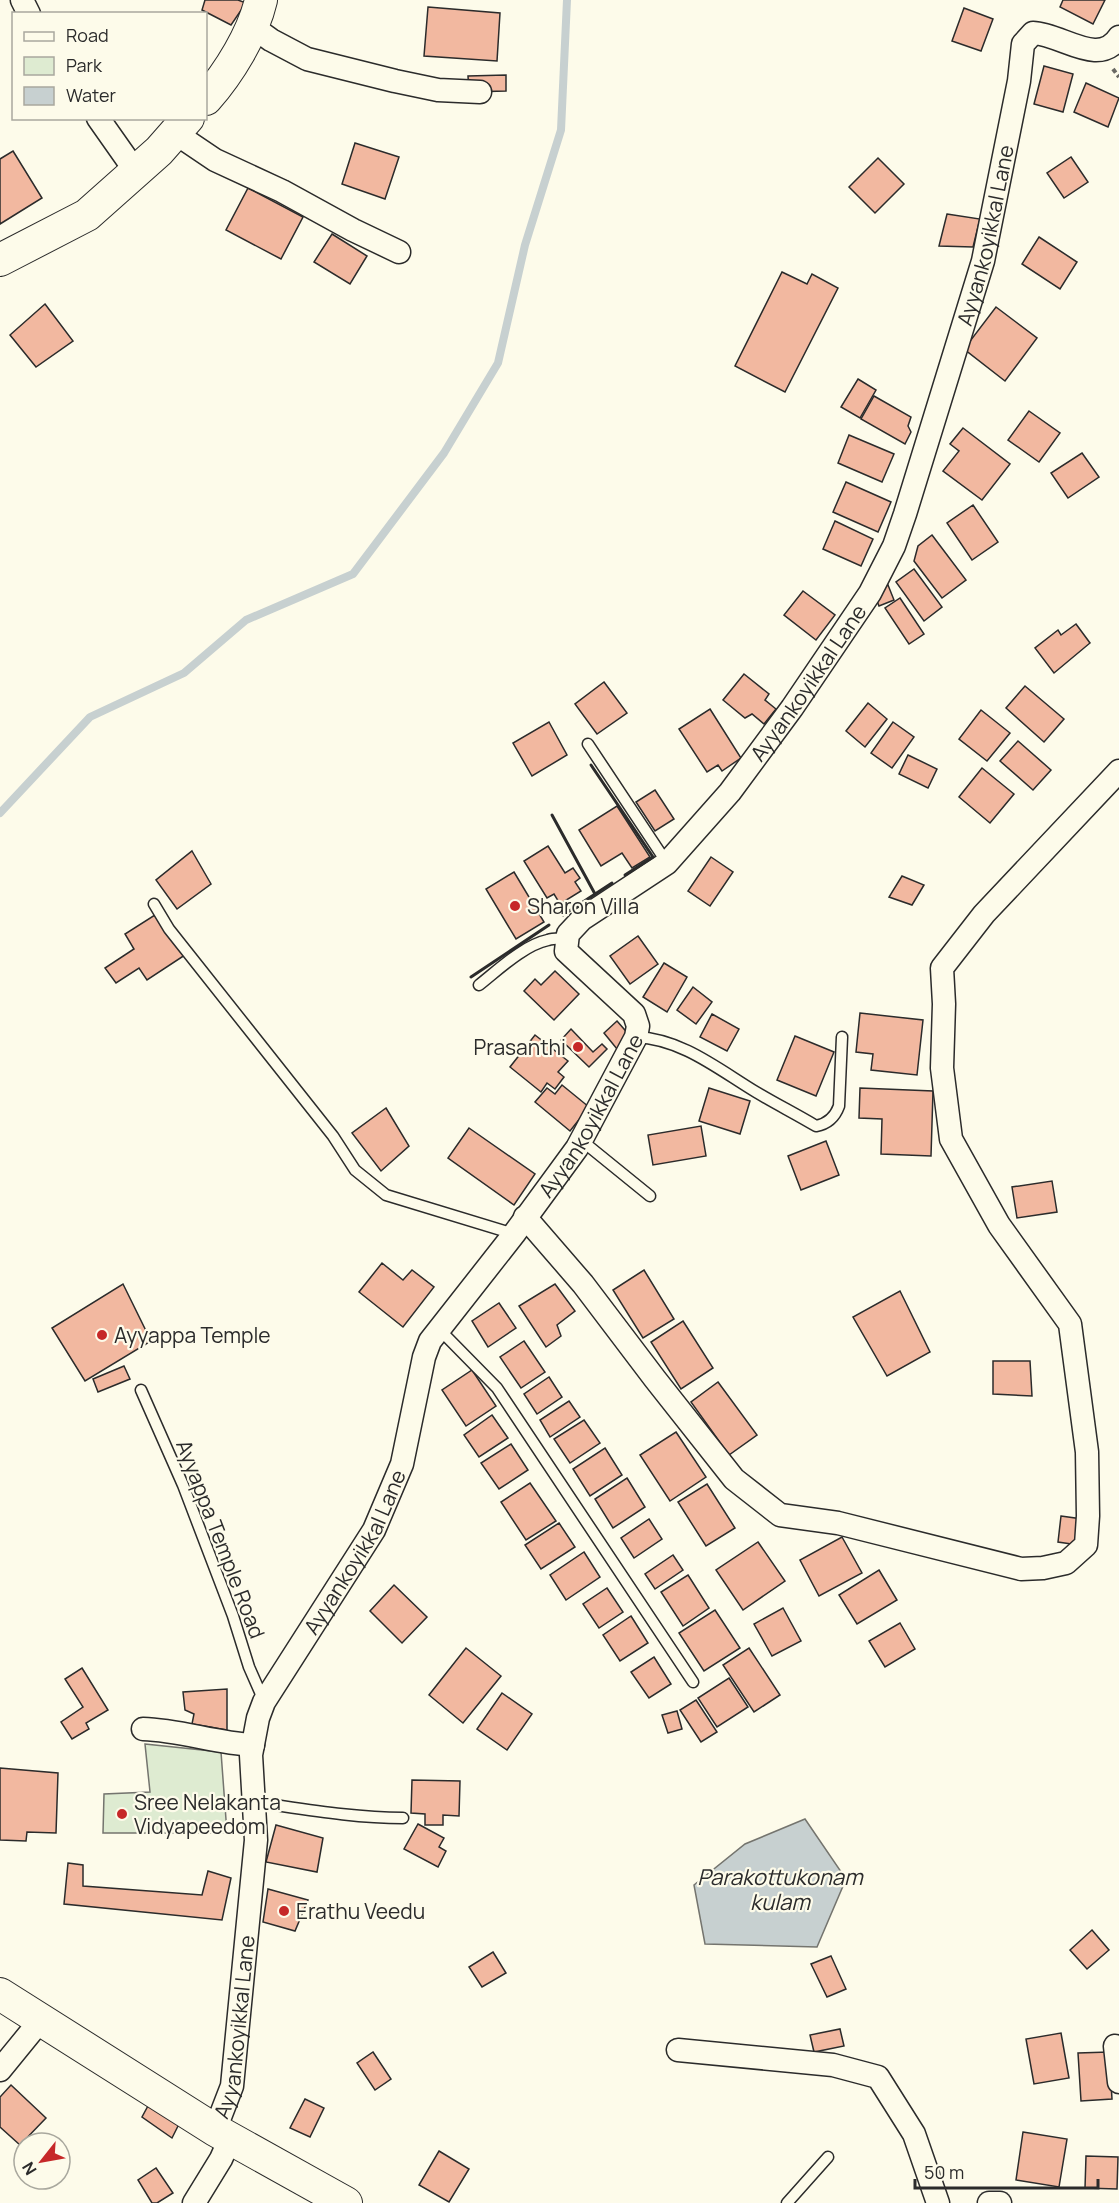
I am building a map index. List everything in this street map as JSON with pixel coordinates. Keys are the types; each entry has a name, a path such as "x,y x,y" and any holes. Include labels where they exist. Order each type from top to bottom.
{"main road":[{"path":"207,98 218,85 257,13"},
{"path":"0,260 87,215 159,151 182,126"},
{"path":"0,1994 39,2021 223,2134 346,2203"}],"street":[{"path":"257,13 272,40 307,58 438,90 480,92"},
{"name":"Ayyankoyikkal Lane","path":"194,2203 221,2159 232,2086 256,1840 251,1755 258,1718 264,1702 374,1530 402,1464 424,1357 430,1341 520,1226 581,1140 636,1037 638,1026 633,1014 566,951 568,934 582,919 667,863 730,792 792,708 870,593 894,546 982,261 1019,81 1023,44 1033,33 1046,33 1086,49 1101,50 1110,47 1119,37"},
{"path":"99,120 136,172"},
{"path":"182,126 215,160 282,191 399,252"},
{"path":"520,1226 583,1284 734,1479 780,1515 838,1523 1021,1569 1043,1568 1066,1563 1086,1545 1088,1516 1087,1452 1070,1324 999,1225 951,1139 942,1068 944,1004 942,968 984,914 1119,771"},
{"path":"143,1729 164,1730 233,1744 253,1745"},
{"path":"0,2070 39,2021"},
{"path":"1115,2046 1119,2082"},
{"path":"678,2050 833,2066 878,2077 914,2134 938,2203"},
{"path":"990,2203 1000,2203"}],"lane":[{"path":"588,744 667,863"},
{"path":"154,904 169,929 333,1136 355,1170 386,1195 520,1226"},
{"path":"479,985 533,945 548,940 567,938"},
{"path":"636,1037 657,1038 711,1062 816,1126 836,1114 839,1106 842,1037"},
{"path":"581,1140 650,1197"},
{"path":"438,1329 496,1388 693,1682"},
{"name":"Ayyappa Temple Road","path":"141,1390 183,1485 233,1616 249,1667 264,1702"},
{"path":"254,1802 332,1815 403,1818"},
{"path":"787,2203 828,2157"}],"green space":[{"path":"145,1744 221,1752 227,1833 103,1833 104,1794 150,1792"}],"water":[{"name":"Parakottukonam kulam","path":"805,1819 846,1879 817,1947 705,1944 694,1885 745,1844"}],"building":[{"path":"205,0 238,0 246,3 231,25 202,10"},
{"path":"1063,0 1105,0 1093,24 1060,7"},
{"path":"428,7 500,13 497,61 424,56"},
{"path":"964,8 993,19 981,51 952,41"},
{"path":"1044,66 1073,74 1063,112 1034,104"},
{"path":"506,75 506,91 469,92 468,76"},
{"path":"1086,83 1119,98 1108,127 1074,112"},
{"path":"355,143 399,157 385,199 342,184"},
{"path":"13,151 42,198 0,224 0,159"},
{"path":"1071,157 1088,182 1064,198 1047,173"},
{"path":"878,158 904,184 875,213 849,187"},
{"path":"248,188 303,217 281,259 226,230"},
{"path":"947,214 980,219 973,247 939,246"},
{"path":"332,234 367,256 350,284 314,262"},
{"path":"1039,237 1077,262 1060,289 1022,264"},
{"path":"782,272 807,284 812,274 838,288 785,392 735,366"},
{"path":"45,304 73,341 36,367 10,335"},
{"path":"996,307 1037,338 1005,381 964,349"},
{"path":"858,379 876,390 860,418 841,407"},
{"path":"874,396 911,417 908,426 911,432 905,444 861,419"},
{"path":"1029,411 1060,433 1039,462 1008,440"},
{"path":"963,428 1010,464 982,500 943,471 959,451 950,444"},
{"path":"849,435 894,454 882,482 838,463"},
{"path":"1082,453 1099,477 1068,498 1051,473"},
{"path":"846,482 891,502 878,532 833,512"},
{"path":"973,505 998,542 972,560 947,523"},
{"path":"835,521 873,539 861,566 823,549"},
{"path":"932,535 966,580 942,598 914,561 918,546"},
{"path":"914,569 942,607 924,621 896,582"},
{"path":"888,585 894,600 879,606 873,591"},
{"path":"803,591 835,615 816,640 784,615"},
{"path":"900,598 924,634 909,644 885,608"},
{"path":"1076,624 1090,643 1054,673 1035,648 1058,630 1061,635"},
{"path":"744,674 769,694 765,700 776,709 764,724 752,714 745,718 723,700"},
{"path":"604,682 627,713 597,734 575,704"},
{"path":"1025,686 1064,719 1044,742 1006,708"},
{"path":"868,703 887,719 865,747 846,731"},
{"path":"710,709 741,758 722,771 718,765 707,772 679,729"},
{"path":"981,710 1010,733 987,761 959,739"},
{"path":"549,722 567,755 532,776 513,743"},
{"path":"893,722 914,737 892,768 871,753"},
{"path":"1018,741 1051,770 1033,790 1000,761"},
{"path":"908,755 937,769 928,788 899,774"},
{"path":"982,768 1014,794 990,823 959,797"},
{"path":"655,790 674,819 655,831 636,802"},
{"path":"617,806 650,857 632,868 622,853 601,866 579,830"},
{"name":"Sharon Villa","path":"548,846 565,873 573,868 580,878 575,882 581,891 560,904 554,894 547,898 524,861"},
{"path":"192,851 211,884 177,909 156,880"},
{"path":"711,857 733,872 710,906 688,891"},
{"name":"Sharon Villa","path":"514,872 544,922 516,939 486,889"},
{"path":"902,876 924,885 912,905 889,897"},
{"path":"158,913 185,955 147,980 139,968 116,983 105,968 134,949 125,934"},
{"path":"638,936 658,964 630,984 610,956"},
{"path":"664,963 687,977 667,1012 643,997"},
{"path":"555,971 579,994 554,1020 524,991 535,979 541,985"},
{"path":"693,987 712,1002 696,1024 677,1010"},
{"path":"860,1013 923,1020 917,1075 871,1070 873,1054 856,1052"},
{"path":"712,1014 739,1029 727,1051 700,1037"},
{"path":"617,1021 631,1037 617,1049 604,1033"},
{"name":"Prasanthi","path":"571,1029 593,1052 602,1044 607,1049 589,1067 561,1040"},
{"path":"535,1035 568,1061 558,1072 564,1077 555,1089 547,1083 541,1092 510,1067"},
{"path":"795,1036 834,1052 816,1096 777,1080"},
{"path":"562,1085 589,1107 570,1131 535,1102 547,1088 555,1094"},
{"path":"709,1088 750,1101 740,1134 699,1121"},
{"path":"860,1088 933,1091 931,1156 881,1154 882,1119 859,1118"},
{"path":"386,1108 409,1146 381,1171 352,1133"},
{"path":"701,1126 706,1156 653,1165 648,1135"},
{"path":"469,1128 535,1174 514,1205 448,1158"},
{"path":"826,1141 839,1175 801,1190 788,1156"},
{"path":"1052,1181 1057,1212 1017,1218 1012,1187"},
{"path":"382,1263 403,1280 412,1270 434,1287 403,1327 359,1292"},
{"path":"644,1270 674,1319 643,1338 613,1290"},
{"name":"Ayyappa Temple","path":"123,1284 151,1341 85,1381 52,1328"},
{"path":"555,1284 575,1311 557,1325 561,1336 546,1347 519,1306"},
{"path":"900,1291 930,1352 887,1376 853,1317"},
{"path":"499,1303 516,1328 488,1347 472,1321"},
{"path":"683,1321 713,1368 681,1389 651,1342"},
{"path":"524,1341 545,1372 521,1388 500,1357"},
{"path":"993,1361 1030,1361 1032,1396 993,1394"},
{"path":"124,1366 130,1379 98,1392 93,1379"},
{"path":"472,1370 496,1406 466,1426 442,1390"},
{"path":"549,1377 562,1397 537,1414 524,1394"},
{"path":"718,1382 757,1435 729,1455 691,1402"},
{"path":"569,1401 580,1417 550,1437 540,1420"},
{"path":"492,1415 508,1438 479,1457 464,1435"},
{"path":"584,1420 600,1443 570,1463 554,1439"},
{"path":"676,1432 706,1477 670,1501 640,1455"},
{"path":"511,1444 528,1470 499,1489 481,1463"},
{"path":"605,1448 622,1475 590,1496 573,1469"},
{"path":"627,1478 645,1507 613,1528 595,1499"},
{"path":"530,1483 556,1521 526,1540 501,1502"},
{"path":"707,1484 735,1528 706,1546 678,1502"},
{"path":"1061,1516 1082,1519 1078,1545 1058,1542"},
{"path":"649,1519 662,1539 634,1558 621,1538"},
{"path":"559,1523 575,1547 541,1569 525,1545"},
{"path":"842,1537 862,1573 819,1596 800,1560"},
{"path":"758,1542 785,1581 743,1610 716,1570"},
{"path":"584,1552 600,1577 566,1600 550,1575"},
{"path":"673,1555 683,1570 655,1589 645,1574"},
{"path":"879,1570 897,1600 857,1624 839,1595"},
{"path":"688,1575 709,1608 683,1626 661,1592"},
{"path":"394,1585 427,1617 402,1643 370,1611"},
{"path":"607,1588 623,1612 599,1628 583,1604"},
{"path":"783,1608 801,1641 772,1656 754,1624"},
{"path":"715,1610 740,1648 704,1671 679,1633"},
{"path":"631,1616 648,1643 620,1661 603,1635"},
{"path":"900,1623 915,1649 885,1667 869,1641"},
{"path":"466,1648 501,1676 463,1723 429,1695"},
{"path":"749,1648 780,1695 754,1712 723,1665"},
{"path":"654,1657 671,1684 649,1698 631,1672"},
{"path":"82,1668 108,1710 86,1723 89,1729 72,1739 61,1722 83,1707 65,1679"},
{"path":"729,1678 748,1707 717,1727 698,1698"},
{"path":"227,1689 227,1730 192,1724 194,1714 185,1710 183,1692"},
{"path":"502,1693 532,1714 507,1750 477,1729"},
{"path":"696,1700 717,1732 701,1742 680,1710"},
{"path":"677,1711 682,1729 668,1733 662,1715"},
{"path":"0,1768 58,1773 56,1833 27,1832 26,1841 0,1840"},
{"path":"412,1780 460,1781 459,1816 443,1815 443,1825 425,1825 425,1814 411,1813"},
{"path":"418,1824 444,1838 439,1847 446,1851 438,1867 404,1849"},
{"path":"276,1825 323,1838 317,1872 266,1862"},
{"path":"68,1863 83,1865 83,1886 202,1895 208,1871 231,1878 222,1920 64,1904"},
{"name":"Erathu Veedu","path":"268,1889 308,1900 295,1931 263,1922"},
{"path":"1092,1930 1109,1950 1087,1969 1070,1950"},
{"path":"493,1952 506,1973 482,1987 469,1967"},
{"path":"831,1956 846,1989 827,1997 811,1964"},
{"path":"840,2029 844,2046 814,2052 810,2035"},
{"path":"1061,2033 1069,2078 1034,2084 1026,2039"},
{"path":"373,2052 391,2079 375,2090 357,2063"},
{"path":"1109,2052 1112,2099 1081,2101 1078,2053"},
{"path":"11,2085 46,2118 33,2131 12,2131 12,2138 0,2127 0,2097"},
{"path":"305,2099 324,2108 310,2137 290,2128"},
{"path":"149,2104 179,2124 172,2138 142,2117"},
{"path":"1023,2132 1067,2139 1059,2187 1016,2180"},
{"path":"439,2151 469,2169 449,2202 419,2185"},
{"path":"1086,2156 1118,2157 1117,2189 1085,2188"},
{"path":"156,2168 173,2193 157,2203 152,2203 138,2180"}],"waterway":[{"path":"0,813 90,717 184,673 246,620 353,574 444,453 498,363 525,245 561,130 567,0"}],"wall":[{"path":"591,765 653,857 625,875"},
{"path":"552,815 595,894"},
{"path":"563,915 612,883"},
{"path":"471,977 549,925"}],"place":[{"name":"Sharon Villa","path":"515,906"},
{"name":"Prasanthi","path":"578,1047"},
{"name":"Ayyappa Temple","path":"102,1335"},
{"name":"Sree Nelakanta Vidyapeedom","path":"122,1814"},
{"name":"Erathu Veedu","path":"284,1911"}]}
